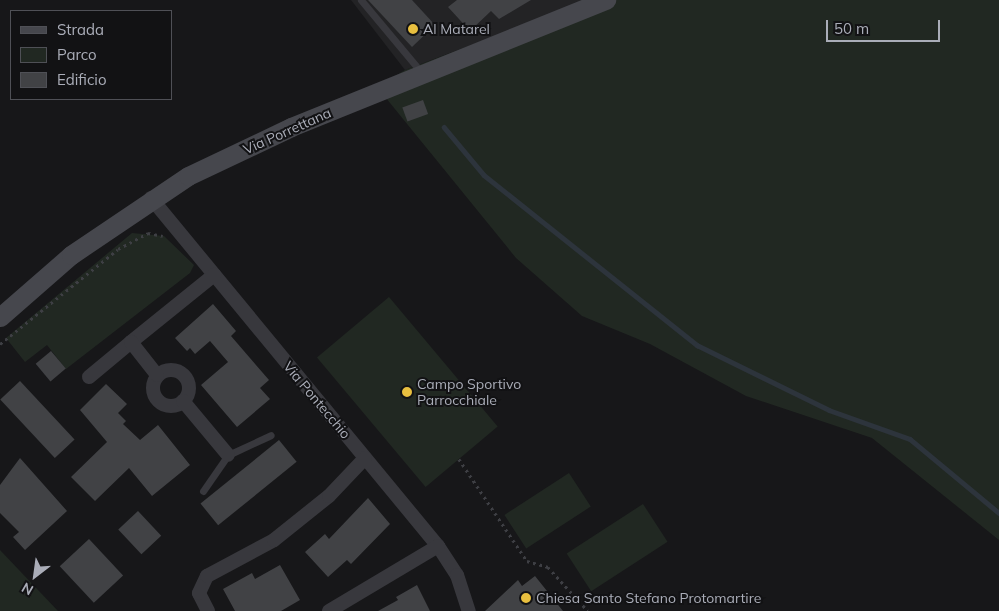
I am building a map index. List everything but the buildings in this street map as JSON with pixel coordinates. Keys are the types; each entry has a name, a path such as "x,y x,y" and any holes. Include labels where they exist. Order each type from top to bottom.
{"main road":[{"name":"Via Porrettana","path":"0,317 71,255 151,198 291,127 423,74 575,6 606,0"}],"street":[{"name":"Via Pontecchio","path":"151,198 438,546 457,576 469,611"},
{"path":"89,377 214,275"},
{"path":"131,342 157,376 155,398 168,406 183,401 188,394 186,378 172,369 157,376"},
{"path":"183,401 228,455"},
{"path":"208,611 199,593 207,576 274,540 329,496 365,458"},
{"path":"329,611 438,546"}],"lane":[{"path":"361,0 423,74"},
{"path":"204,492 228,455 271,435"}],"path":[{"path":"0,344 118,249 148,233 171,241"},
{"path":"459,459 526,561 548,567 588,611"}],"shaded area":[{"path":"351,0 591,0 405,70"}],"green space":[{"path":"591,0 999,0 999,540 872,438 746,396 650,344 582,316 516,258 377,87 405,70"},
{"path":"132,233 164,236 194,265 190,273 66,369 47,345 25,362 6,338"},
{"name":"Campo Sportivo Parrocchiale","path":"389,297 498,426 426,487 317,357"},
{"path":"569,473 591,507 526,548 504,515"},
{"path":"643,504 668,542 591,591 567,554"},
{"path":"0,550 58,611 0,611"}],"waterway":[{"path":"444,127 484,175 697,345 829,410 910,439 999,513"}],"place":[{"name":"Al Matarel","path":"413,29"},
{"name":"Campo Sportivo Parrocchiale","path":"407,392"},
{"name":"Chiesa Santo Stefano Protomartire","path":"526,598"}]}
